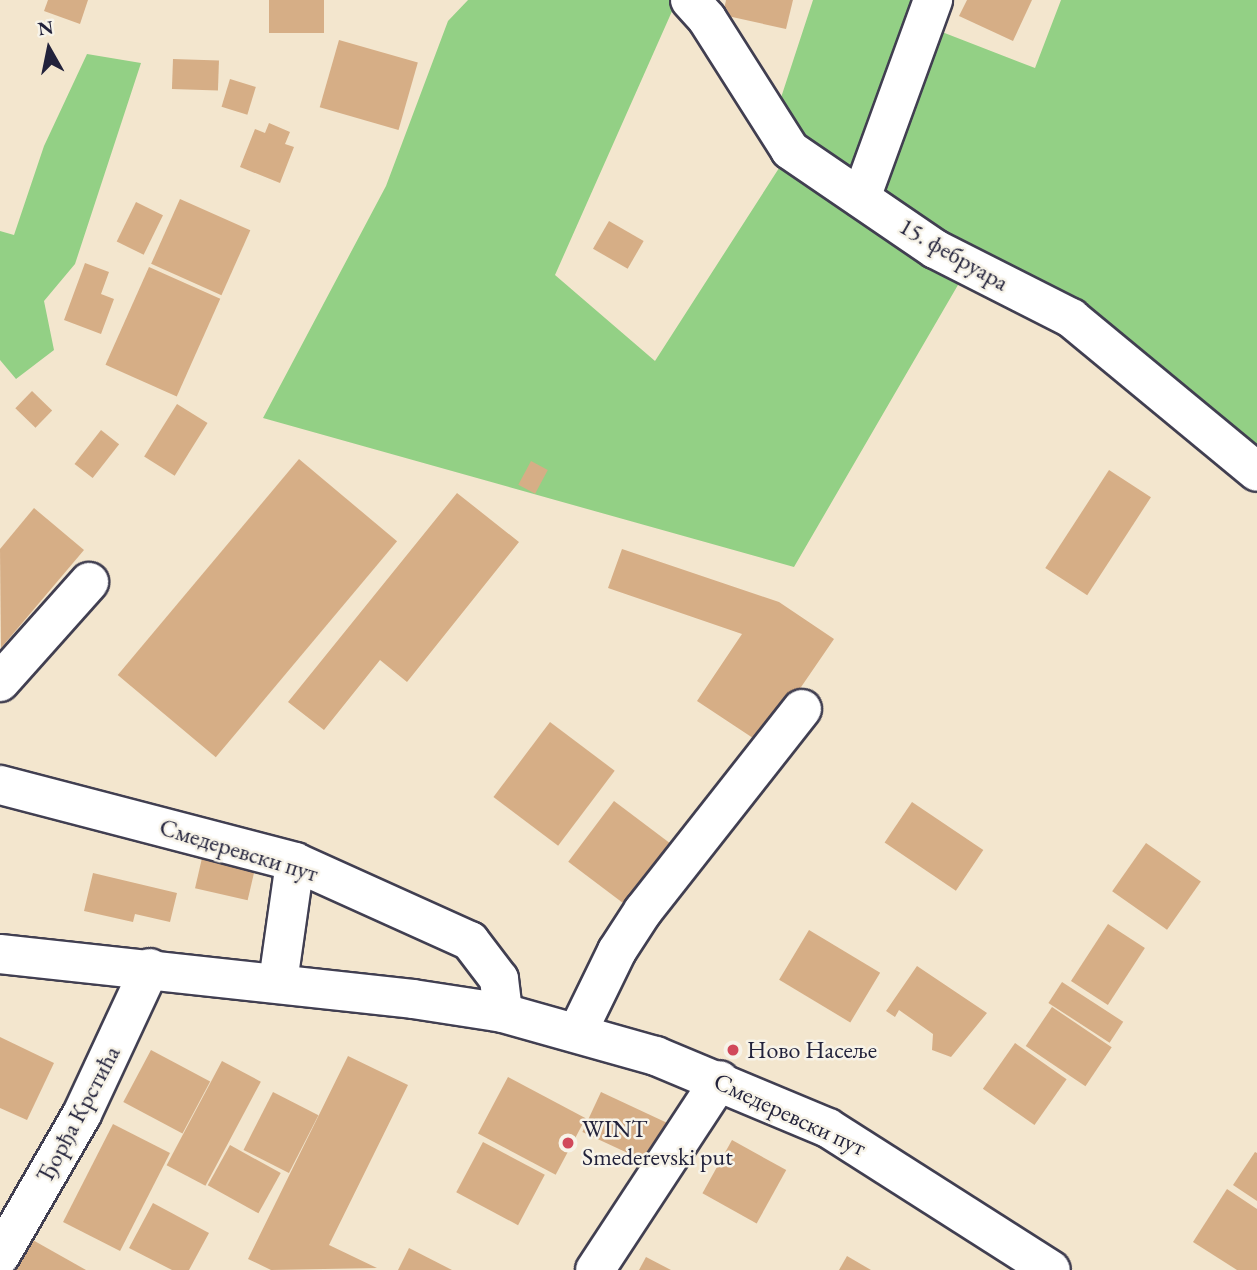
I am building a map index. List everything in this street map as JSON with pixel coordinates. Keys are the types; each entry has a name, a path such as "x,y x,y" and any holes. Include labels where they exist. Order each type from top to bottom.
{"street":[{"path":"862,198 933,0"},
{"name":"15. фебруара","path":"702,6 790,150 935,249 1071,318 1257,472"},
{"path":"0,682 89,582"},
{"path":"578,1033 617,951 643,912 802,709"},
{"name":"Смедеревски пут","path":"0,785 295,862 470,941 499,979 503,1013"},
{"path":"278,982 295,862"},
{"name":"Смедеревски пут","path":"0,954 278,982 503,1013 578,1033 720,1080 881,1158 1051,1270"},
{"name":"Ђорђа Крстића","path":"0,1256 82,1114 150,968"},
{"path":"595,1270 720,1080"}],"green space":[{"path":"468,0 677,0 555,275 655,361 790,151 773,122 813,0 932,0 924,25 1035,68 1061,0 1257,0 1257,472 969,266 794,567 263,418 386,186 448,21"},
{"path":"87,54 141,63 75,264 44,301 54,350 16,379 0,360 0,231 14,235 44,146"}],"building":[{"path":"48,0 88,0 80,24 44,11"},
{"path":"269,0 324,0 324,33 269,33"},
{"path":"726,0 793,0 786,29 723,15"},
{"path":"967,0 1032,0 1013,41 959,16"},
{"path":"339,40 418,63 399,130 320,107"},
{"path":"173,59 219,61 218,91 172,89"},
{"path":"230,79 256,87 247,115 222,107"},
{"path":"269,123 290,132 285,144 294,147 280,183 240,167 255,129 265,133"},
{"path":"180,199 250,230 221,295 151,264"},
{"path":"136,202 163,215 144,255 117,242"},
{"path":"609,221 644,241 628,269 593,249"},
{"path":"85,263 109,272 101,294 114,299 101,334 64,320"},
{"path":"149,267 220,299 177,396 105,365"},
{"path":"32,391 52,410 35,428 15,408"},
{"path":"177,404 208,423 175,476 144,457"},
{"path":"101,430 119,444 93,478 75,464"},
{"path":"299,459 397,541 216,757 118,675"},
{"path":"531,461 548,470 535,494 518,485"},
{"path":"1109,470 1151,497 1087,595 1045,568"},
{"path":"457,493 519,542 407,682 380,660 324,730 288,702"},
{"path":"34,508 84,550 1,648 0,549"},
{"path":"622,549 779,602 834,639 762,744 697,701 742,634 608,588"},
{"path":"550,722 615,771 558,846 493,797"},
{"path":"614,801 675,847 629,907 568,862"},
{"path":"912,802 983,850 956,891 885,843"},
{"path":"1146,843 1201,881 1167,930 1112,891"},
{"path":"202,858 255,870 248,900 195,888"},
{"path":"93,873 177,893 170,922 135,914 133,922 84,911"},
{"path":"1108,924 1145,948 1108,1005 1071,981"},
{"path":"809,930 880,973 850,1022 779,980"},
{"path":"917,966 987,1013 951,1057 932,1050 933,1034 899,1010 895,1017 886,1011"},
{"path":"1062,982 1123,1022 1110,1043 1048,1003"},
{"path":"1052,1007 1112,1047 1085,1086 1026,1046"},
{"path":"0,1037 54,1063 27,1120 0,1108"},
{"path":"1015,1043 1067,1079 1034,1125 983,1089"},
{"path":"151,1050 210,1081 182,1134 123,1102"},
{"path":"348,1056 408,1085 329,1245 377,1268 271,1270 248,1259"},
{"path":"222,1061 261,1082 205,1186 167,1165"},
{"path":"508,1077 586,1118 556,1175 478,1134"},
{"path":"273,1092 318,1115 289,1173 243,1150"},
{"path":"601,1092 669,1124 650,1164 582,1132"},
{"path":"113,1124 170,1153 120,1251 63,1222"},
{"path":"732,1140 786,1170 757,1223 702,1193"},
{"path":"483,1142 545,1175 518,1225 456,1192"},
{"path":"230,1145 281,1173 258,1213 208,1185"},
{"path":"1255,1152 1257,1153 1257,1201 1233,1185"},
{"path":"1227,1189 1257,1209 1257,1270 1237,1270 1193,1242"},
{"path":"153,1203 209,1233 189,1270 172,1270 129,1248"},
{"path":"31,1239 86,1270 14,1270"},
{"path":"409,1248 452,1270 398,1270"},
{"path":"847,1256 871,1270 839,1270"},
{"path":"646,1257 671,1270 639,1270"}],"place":[{"name":"Ново Насеље","path":"733,1050"},
{"name":"WINT Smederevski put","path":"568,1143"}]}
